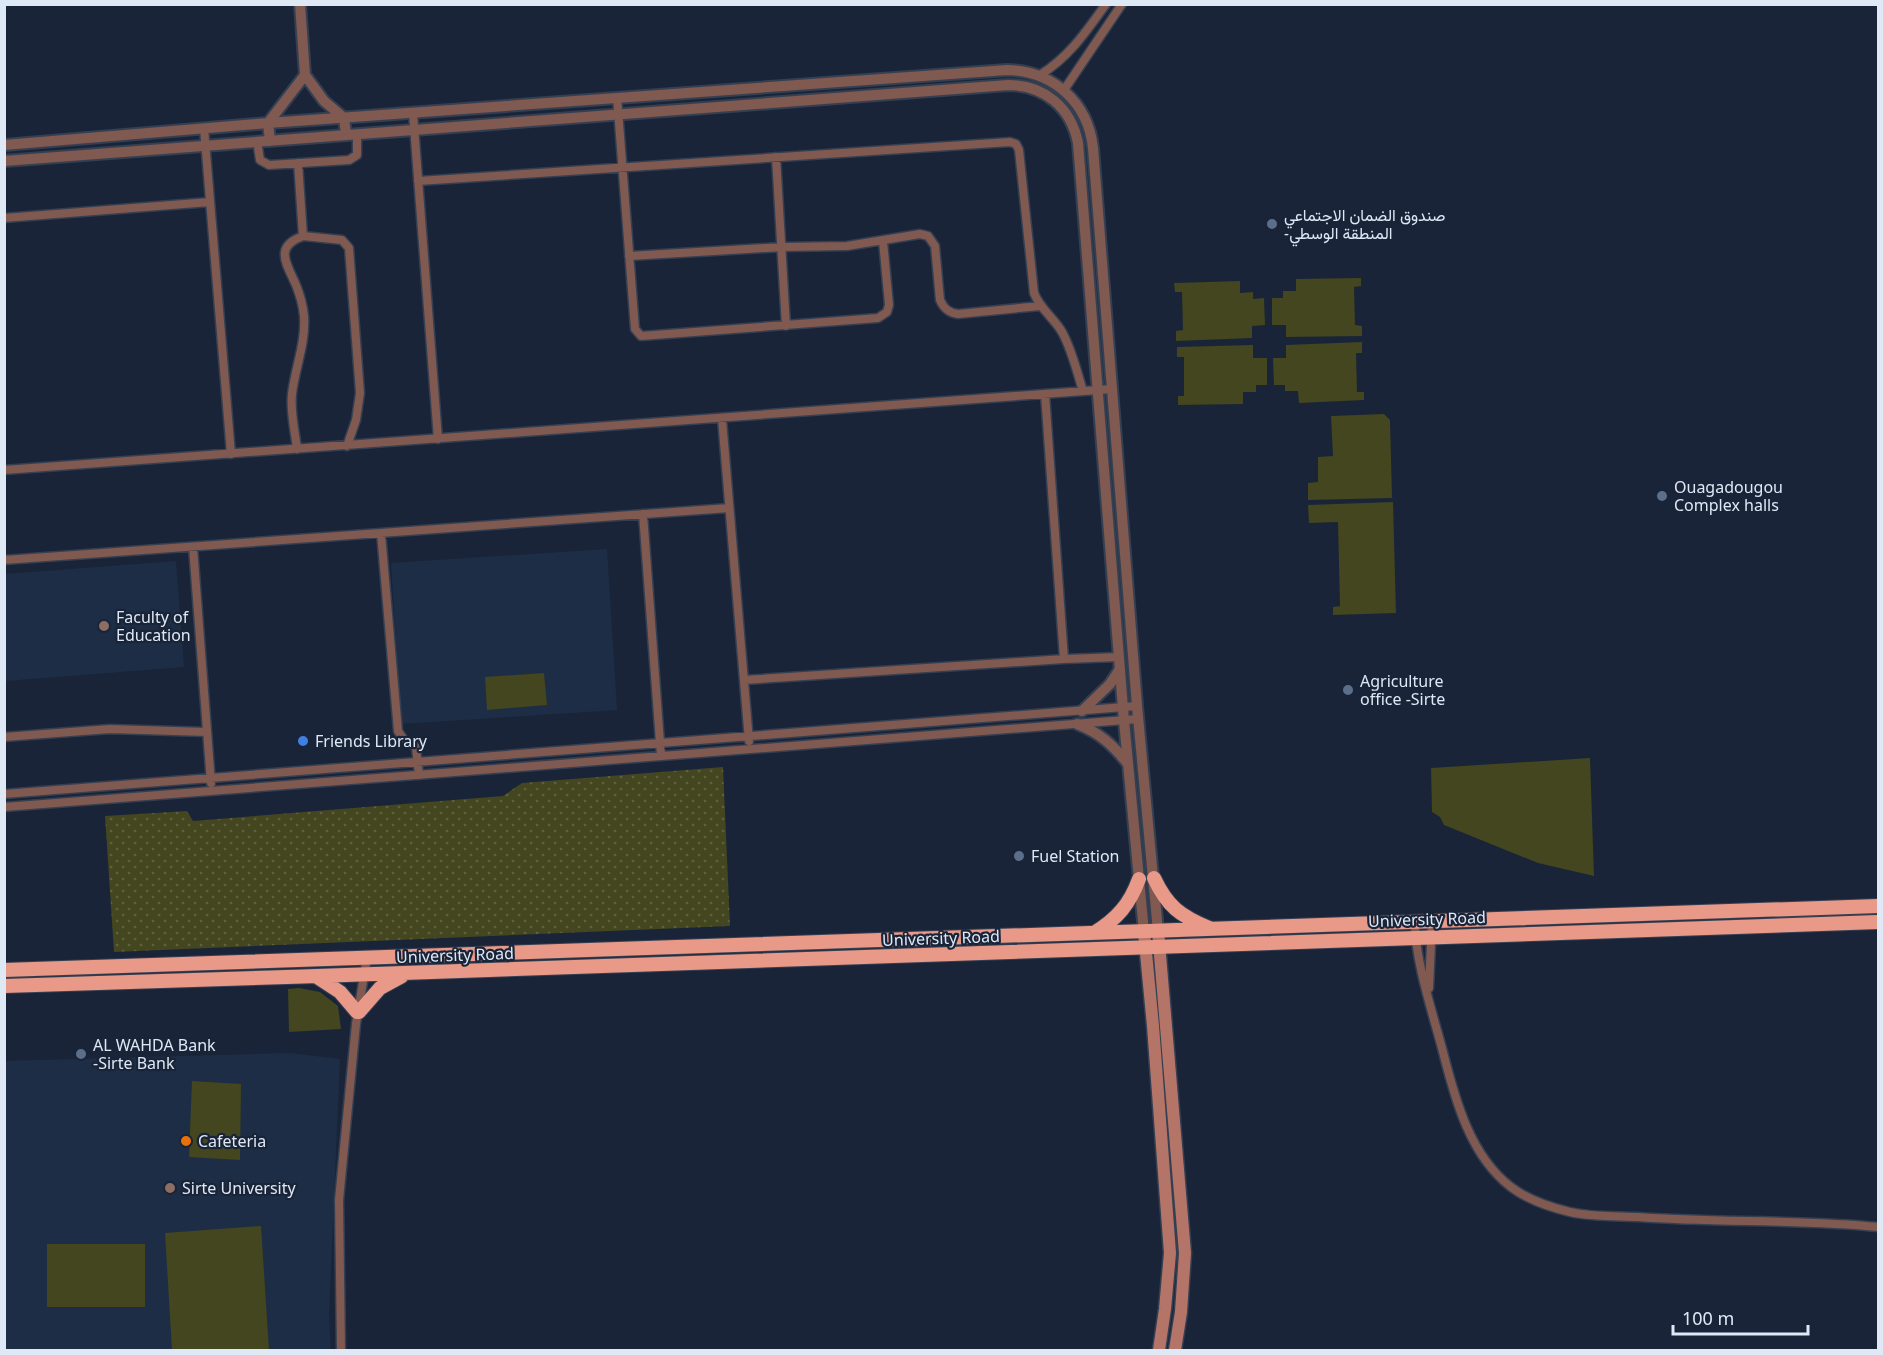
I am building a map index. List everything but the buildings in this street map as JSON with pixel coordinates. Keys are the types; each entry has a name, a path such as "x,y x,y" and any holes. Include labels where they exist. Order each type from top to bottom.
{"highway":[{"path":"1092,934 1118,916 1147,878 1171,906 1193,922 1213,930"},
{"name":"University Road","path":"1433,929 1878,906"},
{"path":"1844,908 1845,923"},
{"name":"University Road","path":"4,970 1213,930 1878,922"},
{"name":"University Road","path":"4,986 1152,947 1415,929"},
{"path":"990,937 991,953"},
{"path":"704,947 706,962"},
{"path":"315,976 340,992 357,1016 380,988 409,973"}],"main road":[{"path":"1151,932 1170,1253 1159,1350"},
{"path":"1152,947 1185,1253 1181,1312 1175,1350"}],"street":[{"path":"257,141 258,155 264,163 269,165 354,159 358,150 344,118 324,101 305,75 300,4"},
{"path":"1035,89 1040,75 1072,50 1106,4"},
{"path":"1064,90 1122,4"},
{"path":"4,145 268,123 1007,70 1040,75 1064,90 1082,112 1090,129 1093,148 1138,719 1151,932"},
{"path":"270,141 268,123 305,75"},
{"path":"4,161 1008,85 1022,85 1035,89 1056,101 1069,118 1078,143 1124,721 1147,878"},
{"path":"618,97 635,329 641,336 874,319 884,315 889,301 883,241"},
{"path":"1069,118 1082,112"},
{"path":"412,113 438,439"},
{"path":"204,128 231,454"},
{"path":"418,182 1010,142 1016,144 1019,150 1033,287 1040,306 1056,323 1065,339 1083,391"},
{"path":"777,156 786,326"},
{"path":"298,163 303,237"},
{"path":"4,218 210,202"},
{"path":"629,256 782,247 825,247 883,241 920,234 931,239 936,250 940,300 950,312 958,314 1040,306"},
{"path":"297,449 292,415 292,395 304,338 304,317 301,300 285,259 285,249 291,241 303,237 342,240 349,248 360,393 356,420 347,446"},
{"path":"4,470 1112,389"},
{"path":"1045,394 1065,659"},
{"path":"722,419 750,749"},
{"path":"4,560 729,508"},
{"path":"643,514 661,756"},
{"path":"381,533 398,731 404,740 416,747 419,775"},
{"path":"193,547 212,791"},
{"path":"744,680 1119,657"},
{"path":"1082,711 1110,684 1120,669"},
{"path":"4,794 1137,706"},
{"path":"4,807 1138,719"},
{"path":"1077,724 1094,730 1107,739 1129,765"},
{"path":"4,737 110,729 207,732"},
{"path":"1415,929 1428,997 1458,1105 1470,1134 1488,1162 1511,1187 1536,1202 1572,1213 1659,1219 1878,1227"},
{"path":"1428,997 1433,929"},
{"path":"341,1350 339,1200 363,958"}],"shaded area":[{"path":"607,549 617,710 401,724 391,563"},
{"path":"176,561 184,667 5,681 5,574"},
{"name":"Sirte University","path":"290,1053 340,1059 329,1314 331,1350 5,1350 4,1061"}],"green space":[{"path":"1361,278 1361,286 1354,287 1355,325 1362,326 1362,336 1286,337 1286,325 1272,325 1272,298 1283,298 1283,291 1296,291 1296,279"},
{"path":"1240,281 1240,293 1253,292 1253,299 1264,298 1265,325 1252,326 1252,338 1176,341 1176,331 1183,330 1182,292 1175,292 1174,283"},
{"path":"1362,342 1362,353 1356,353 1357,392 1364,392 1364,400 1299,403 1298,391 1285,391 1285,385 1274,385 1273,358 1286,358 1286,345"},
{"path":"1253,345 1253,358 1267,358 1267,385 1256,385 1256,392 1243,392 1243,404 1178,405 1178,396 1184,396 1184,357 1177,357 1177,347"},
{"path":"1384,414 1390,420 1392,498 1308,500 1308,483 1318,482 1318,457 1333,456 1331,416"},
{"path":"1393,502 1396,613 1333,615 1333,607 1340,606 1338,522 1309,523 1308,505"},
{"path":"544,673 547,705 487,710 485,677"},
{"path":"1590,758 1594,876 1538,863 1444,825 1440,817 1432,812 1431,768"},
{"path":"723,767 730,926 114,952 105,816 187,811 193,821 503,796 522,783"},
{"path":"299,988 320,992 338,1006 341,1029 289,1032 288,989"},
{"path":"192,1081 241,1084 240,1160 189,1157"},
{"path":"261,1226 269,1350 172,1350 165,1233"},
{"path":"47,1244 145,1244 145,1307 47,1307"}],"place":[{"name":"صندوق الضمان الاجتماعي -المنطقة الوسطي","path":"1272,224"},
{"name":"Ouagadougou Complex halls","path":"1662,496"},
{"name":"Faculty of Education","path":"104,626"},
{"name":"Agriculture office -Sirte","path":"1348,690"},
{"name":"Friends Library","path":"303,741"},
{"name":"Fuel Station","path":"1019,856"},
{"name":"AL WAHDA Bank -Sirte Bank","path":"81,1054"},
{"name":"Cafeteria","path":"186,1141"},
{"name":"Sirte University","path":"170,1188"}]}
